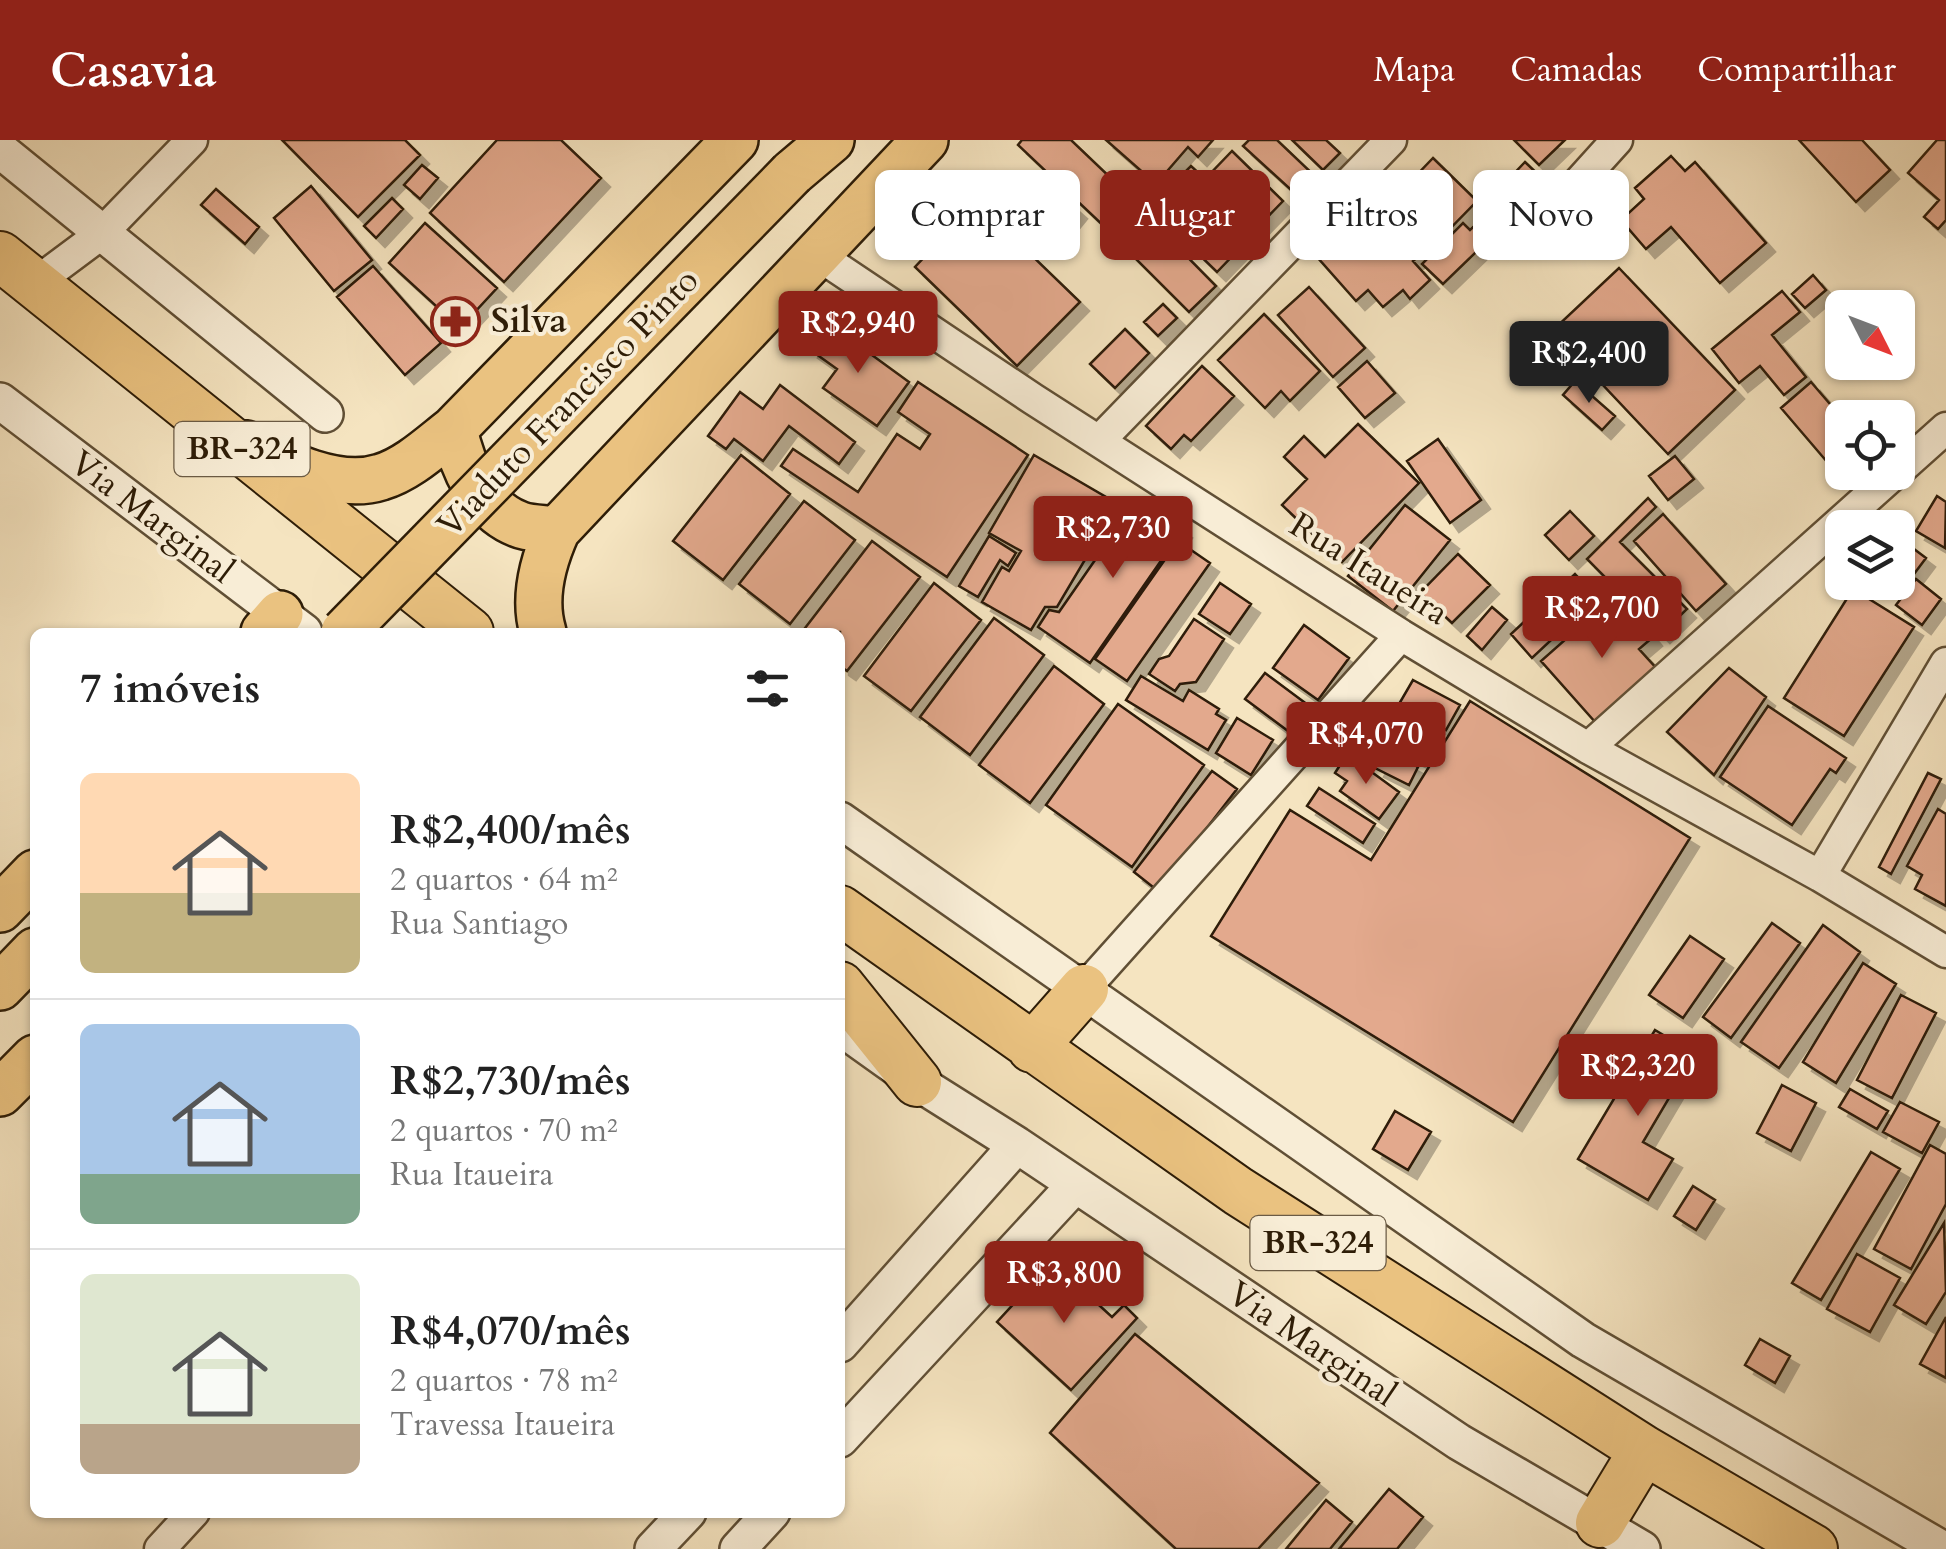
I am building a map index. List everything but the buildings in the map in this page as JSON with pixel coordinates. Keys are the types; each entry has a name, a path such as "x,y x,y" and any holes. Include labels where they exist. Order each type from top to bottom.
{"highway":[{"name":"BR-324","path":"11,281 109,346 219,430 464,628"},
{"name":"BR-324","path":"845,914 1238,1191 1644,1450 1813,1549"},
{"path":"1032,1048 1084,989"},
{"path":"845,992 917,1082"},
{"path":"1600,1523 1644,1450"}],"main road":[{"path":"219,430 283,463 353,482 382,477 414,460 454,429 735,140"},
{"name":"Viaduto Francisco Pinto","path":"348,628 806,156 831,140"},
{"path":"549,626 548,548 557,530 925,140"},
{"path":"454,429 460,458 477,489 502,515 520,525 557,530"},
{"path":"0,909 30,878"},
{"path":"0,986 30,955"},
{"path":"0,1093 30,1063"}],"street":[{"path":"11,281 101,234 192,140"},
{"path":"1099,441 1390,140"},
{"path":"1590,170 1617,140"},
{"path":"0,150 324,414"},
{"name":"Rua Itaueira","path":"818,255 1401,635 1588,748 1820,876 1946,952"},
{"name":"Via Marginal","path":"0,401 283,626"},
{"path":"1915,456 1946,428"},
{"path":"1588,748 1877,490"},
{"path":"1084,989 1401,635"},
{"path":"1820,876 1946,662"},
{"path":"845,823 1583,1340 1942,1549"},
{"name":"Via Marginal","path":"845,1030 917,1082 1459,1442 1642,1549"},
{"path":"845,1338 1017,1145"},
{"path":"845,1434 1075,1185"},
{"path":"160,1549 188,1518"},
{"path":"653,1549 682,1518"},
{"path":"738,1549 766,1518"}],"place":[{"name":"Silva","path":"456,321"}]}
